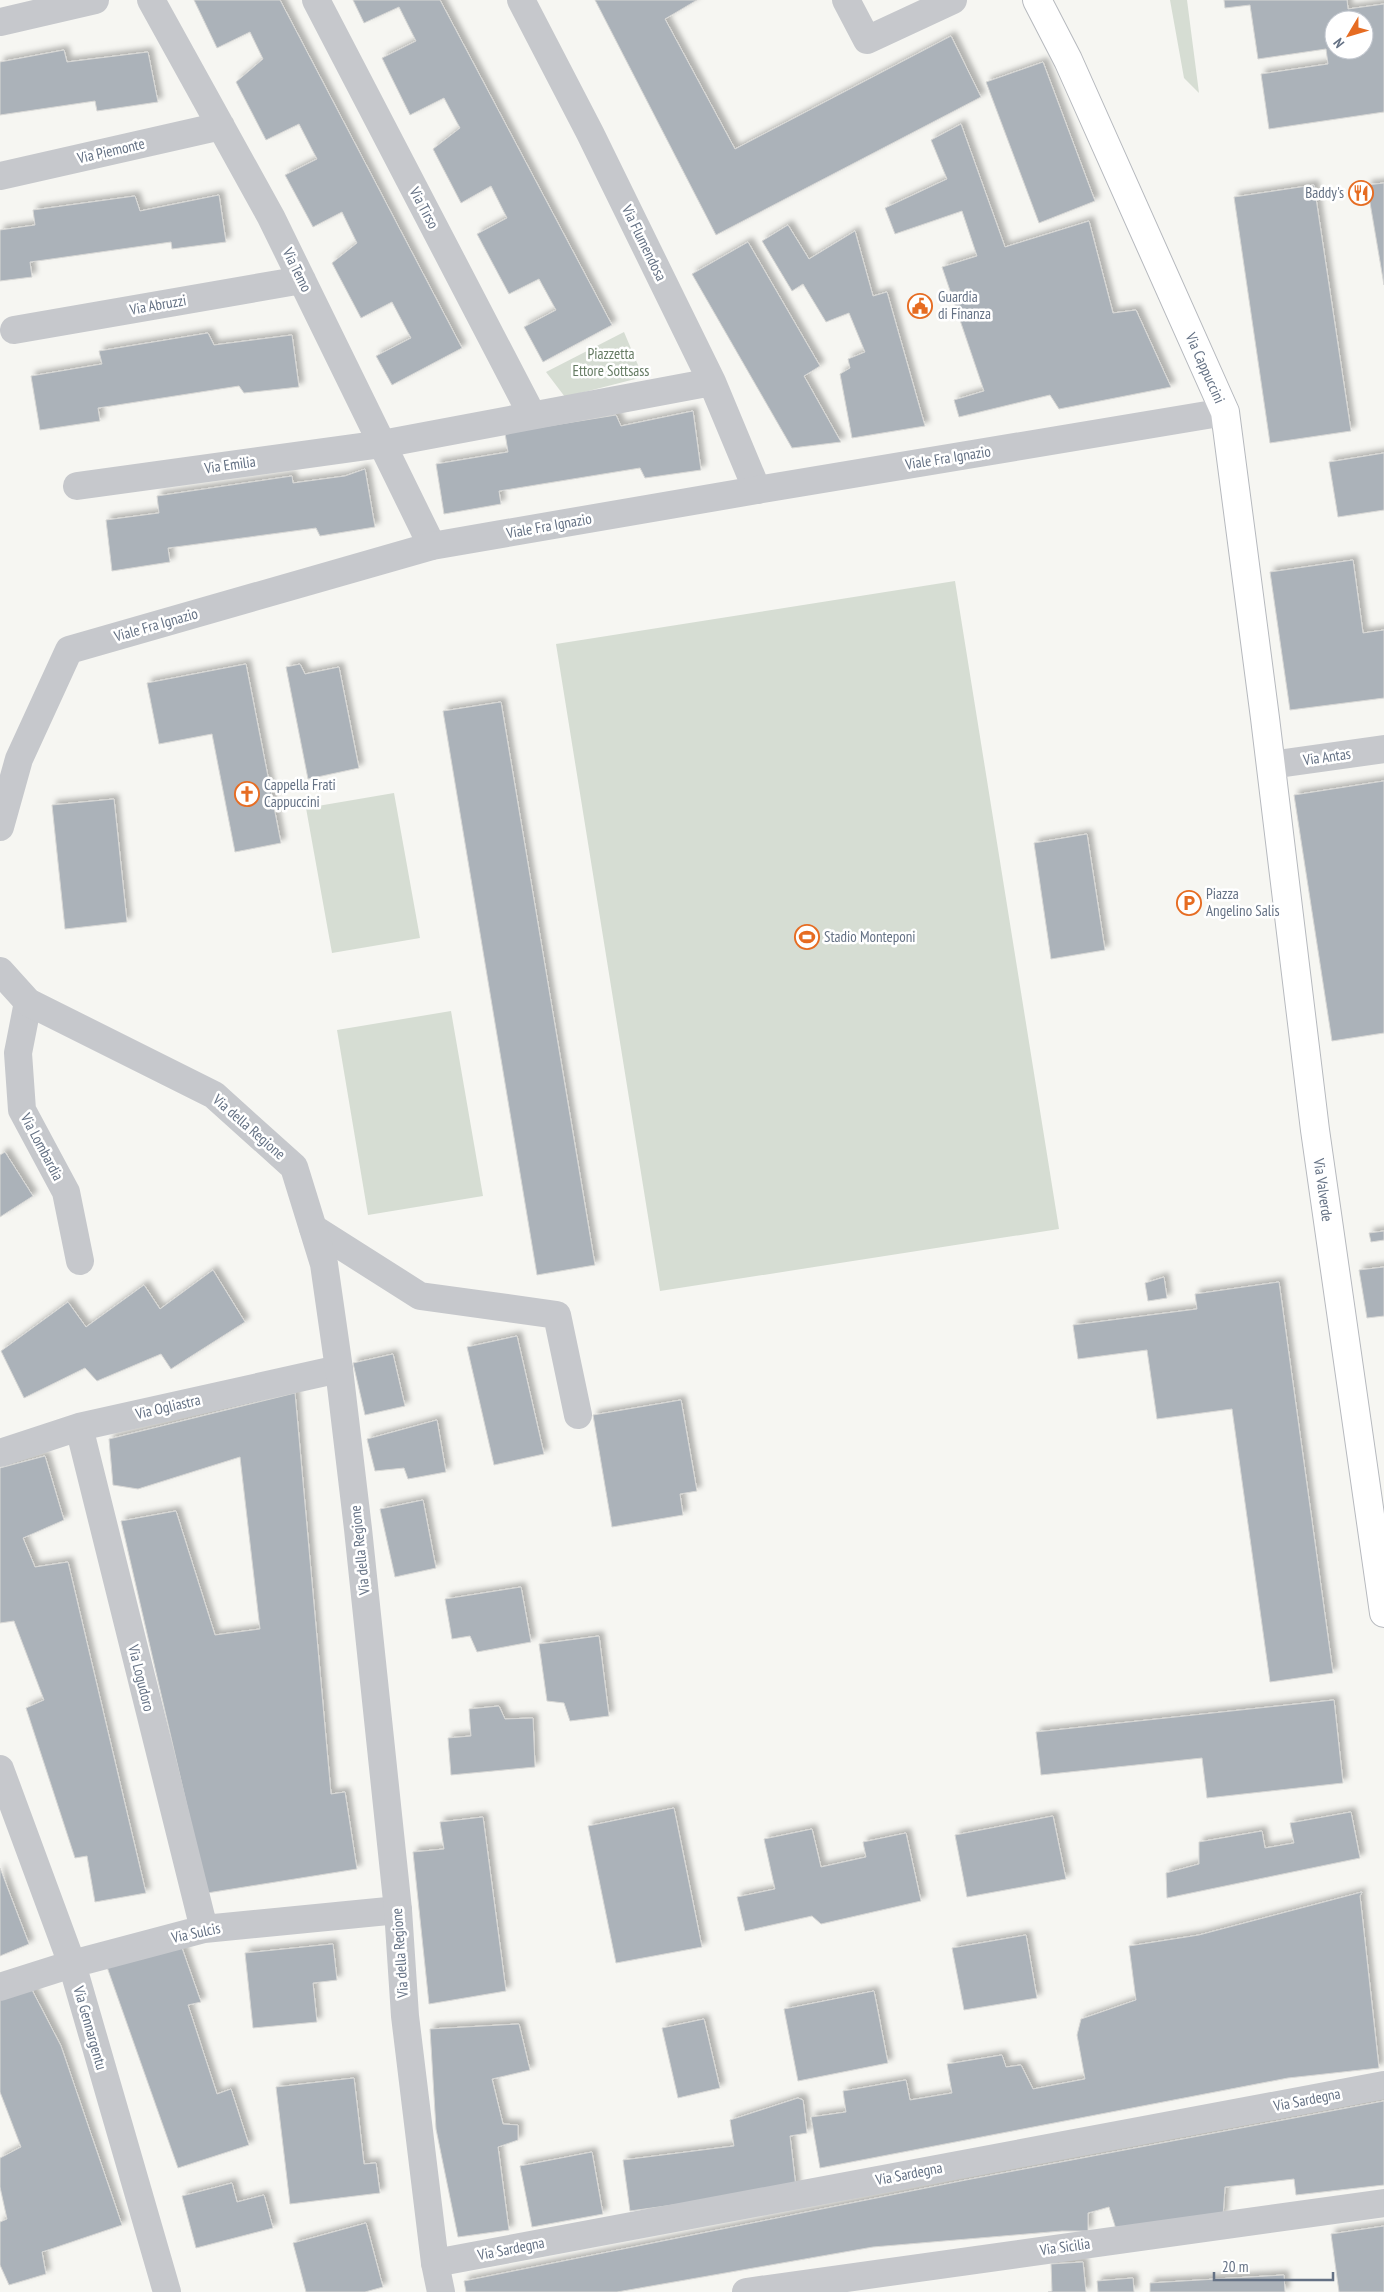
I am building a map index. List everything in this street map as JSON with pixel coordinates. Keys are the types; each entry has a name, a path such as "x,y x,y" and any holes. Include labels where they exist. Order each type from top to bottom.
{"main road":[{"name":"Via Cappuccini","path":"1037,0 1068,60 1225,412 1271,765"},
{"name":"Via Valverde","path":"1271,765 1315,1130 1384,1613"}],"street":[{"path":"0,22 95,0"},
{"name":"Via Temo","path":"151,0 271,217 432,546"},
{"name":"Via Tirso","path":"316,0 532,415"},
{"name":"Via Flumendosa","path":"522,0 712,382 757,490"},
{"path":"846,0 867,40 953,0"},
{"name":"Via Piemonte","path":"0,176 221,126"},
{"name":"Via Abruzzi","path":"14,330 302,280"},
{"path":"382,444 712,382"},
{"name":"Viale Fra Ignazio","path":"0,826 19,759 69,650 432,546 1225,412"},
{"name":"Via Emilia","path":"77,486 382,444"},
{"name":"Via Antas","path":"1271,765 1384,749"},
{"name":"Via della Regione","path":"0,971 28,1002 214,1095 294,1167 324,1264 339,1369 359,1538 398,1910 405,2016 435,2263 441,2292"},
{"name":"Via Lombardia","path":"28,1002 18,1053 22,1110 66,1192 80,1261"},
{"path":"313,1228 420,1296 557,1315 578,1415"},
{"name":"Via Ogliastra","path":"0,1453 79,1427 339,1369"},
{"name":"Via Logudoro","path":"79,1427 204,1929"},
{"name":"Via Gennargentu","path":"0,1769 72,1964 167,2292"},
{"name":"Via Sulcis","path":"0,1987 72,1964 204,1929 398,1910"},
{"name":"Via Sardegna","path":"435,2263 1384,2085"},
{"name":"Via Sicilia","path":"746,2292 1384,2204"}],"green space":[{"path":"1170,0 1187,0 1199,93 1184,78"},
{"name":"Piazzetta Ettore Sottsass","path":"624,332 643,377 565,397 546,372"},
{"name":"Stadio Monteponi","path":"955,581 1059,1229 660,1291 556,644"},
{"path":"394,793 420,938 332,953 306,808"},
{"path":"451,1011 483,1196 368,1215 337,1030"}],"building":[{"path":"194,0 280,0 462,348 392,385 376,356 411,338 392,302 361,318 332,263 357,243 342,212 313,227 285,175 317,159 299,124 266,140 236,82 263,59 250,32 217,48"},
{"path":"353,0 440,0 612,325 543,362 524,327 556,310 539,279 509,294 477,234 507,218 491,186 461,203 433,149 460,128 444,98 410,115 382,58 416,41 399,7 364,23"},
{"path":"595,0 697,0 665,19 735,149 951,36 981,97 716,235"},
{"path":"1224,0 1347,0 1348,9 1384,4 1384,112 1269,129 1261,74 1328,64 1327,60 1374,60 1374,10 1324,10 1324,49 1258,59 1250,5 1225,8"},
{"path":"64,50 67,62 148,52 158,102 97,111 95,101 0,115 0,62"},
{"path":"1043,62 1095,201 1039,223 986,82"},
{"path":"961,124 1005,247 1089,221 1113,313 1136,310 1171,387 1059,409 1050,395 959,417 954,400 984,391 942,267 977,256 962,211 895,234 885,208 947,179 931,140"},
{"path":"1384,183 1384,285 1367,185"},
{"path":"1314,185 1351,431 1270,443 1234,197"},
{"path":"219,195 226,242 172,249 171,242 30,262 32,277 0,281 0,230 35,225 33,210 135,196 140,211"},
{"path":"788,225 809,259 855,231 873,296 887,292 925,426 852,438 840,374 850,368 848,359 865,352 849,313 826,322 803,284 792,291 762,241"},
{"path":"748,242 820,366 804,376 841,442 792,448 692,274"},
{"path":"208,333 214,345 292,335 299,387 244,393 239,386 98,408 100,421 40,430 31,376 102,364 99,351"},
{"path":"693,411 701,470 645,478 640,468 499,491 501,504 444,514 436,464 508,452 505,433 616,415 621,426"},
{"path":"1384,453 1384,510 1338,517 1329,462"},
{"path":"365,469 375,527 320,536 316,528 168,548 170,562 112,571 106,520 159,513 157,496 292,476 293,483 345,476"},
{"path":"1353,560 1363,633 1384,630 1384,698 1290,710 1270,572"},
{"name":"Cappella Frati Cappuccini","path":"246,664 281,843 235,852 212,734 159,744 147,683"},
{"path":"300,664 305,674 339,667 359,768 308,779 286,667"},
{"path":"501,702 595,1265 537,1275 443,711"},
{"path":"1384,781 1384,1033 1332,1041 1294,795"},
{"path":"114,799 127,922 65,929 52,805"},
{"path":"1087,834 1105,950 1051,959 1034,843"},
{"path":"5,1152 33,1196 0,1217 0,1155"},
{"path":"1384,1231 1384,1240 1371,1242 1369,1233"},
{"path":"1384,1267 1384,1316 1367,1318 1359,1270"},
{"path":"213,1270 245,1322 171,1369 161,1354 97,1381 85,1368 24,1398 1,1351 68,1302 86,1327 144,1285 160,1309"},
{"path":"1164,1277 1167,1298 1148,1301 1145,1283"},
{"path":"1279,1282 1333,1673 1270,1682 1232,1409 1157,1419 1147,1350 1078,1359 1073,1325 1197,1309 1195,1294"},
{"path":"517,1336 544,1454 494,1465 467,1347"},
{"path":"393,1354 405,1406 365,1415 353,1363"},
{"path":"295,1393 331,1794 345,1792 357,1869 207,1893 121,1521 176,1511 215,1635 260,1629 240,1457 138,1489 113,1485 109,1439"},
{"path":"681,1400 697,1491 680,1494 683,1515 612,1527 593,1415"},
{"path":"437,1420 446,1472 408,1479 404,1468 375,1471 367,1439"},
{"path":"45,1456 64,1520 23,1538 35,1567 68,1562 146,1893 95,1902 87,1856 75,1858 26,1708 44,1700 14,1621 0,1623 0,1468"},
{"path":"423,1500 436,1568 395,1577 380,1509"},
{"path":"521,1587 531,1642 477,1652 470,1636 452,1639 445,1599"},
{"path":"599,1636 609,1716 570,1721 564,1703 547,1701 539,1644"},
{"path":"1334,1700 1343,1783 1207,1798 1202,1758 1041,1775 1036,1732"},
{"path":"499,1706 505,1719 533,1718 535,1767 451,1775 448,1738 471,1736 469,1709"},
{"path":"674,1808 702,1947 616,1963 588,1826"},
{"path":"1351,1812 1360,1858 1167,1898 1166,1873 1199,1864 1199,1842 1262,1831 1265,1848 1294,1843 1290,1823"},
{"path":"1053,1816 1066,1879 967,1897 955,1835"},
{"path":"483,1817 506,1991 429,2004 413,1852 444,1849 440,1822"},
{"path":"812,1829 821,1867 866,1857 863,1842 906,1833 921,1901 821,1924 812,1916 745,1931 737,1897 775,1889 764,1839"},
{"path":"0,1868 29,1944 0,1956"},
{"path":"1362,1892 1360,1896 1379,2068 1288,2078 820,2168 811,2117 846,2112 843,2091 906,2080 910,2100 952,2093 947,2064 1002,2055 1006,2067 1021,2065 1033,2089 1085,2079 1077,2035 1081,2019 1136,2000 1129,1946 1199,1935"},
{"path":"1026,1935 1037,1998 964,2010 952,1948"},
{"path":"333,1944 337,1980 313,1983 317,2022 253,2028 245,1953"},
{"path":"182,1948 201,2002 188,2005 217,2094 231,2089 249,2145 178,2168 107,1967"},
{"path":"31,1988 61,2046 122,2225 42,2252 46,2274 9,2285 0,2265 0,2222 7,2219 0,2187 0,2158 21,2147 0,2092 0,1999"},
{"path":"874,1991 888,2063 798,2081 784,2009"},
{"path":"704,2019 720,2088 678,2098 662,2028"},
{"path":"519,2024 530,2070 492,2079 503,2124 518,2125 518,2140 498,2147 509,2230 458,2237 436,2129 430,2029"},
{"path":"354,2078 364,2164 376,2163 380,2193 290,2204 276,2087"},
{"path":"798,2098 803,2100 807,2133 790,2136 796,2188 630,2211 623,2160 734,2146 730,2120"},
{"path":"1384,2101 1384,2185 1296,2195 1294,2179 1225,2187 1223,2216 1116,2229 1109,2207 1088,2213 1088,2231 1062,2231 873,2247 617,2292 466,2292 464,2281 966,2180"},
{"path":"592,2152 603,2214 532,2227 520,2166"},
{"path":"232,2183 237,2202 264,2195 273,2228 196,2248 182,2196"},
{"path":"366,2223 383,2287 365,2292 306,2292 293,2243"},
{"path":"1384,2226 1384,2292 1339,2292 1331,2234"},
{"path":"1083,2262 1086,2292 1048,2292 1052,2291 1051,2264"},
{"path":"1284,2275 1285,2292 1150,2292 1150,2283"},
{"path":"1133,2278 1134,2292 1098,2292 1097,2281"}],"place":[{"name":"Baddy's","path":"1361,193"},
{"name":"Guardia di Finanza","path":"920,306"},
{"name":"Cappella Frati Cappuccini","path":"247,794"},
{"name":"Piazza Angelino Salis","path":"1189,903"},
{"name":"Stadio Monteponi","path":"807,937"}]}
